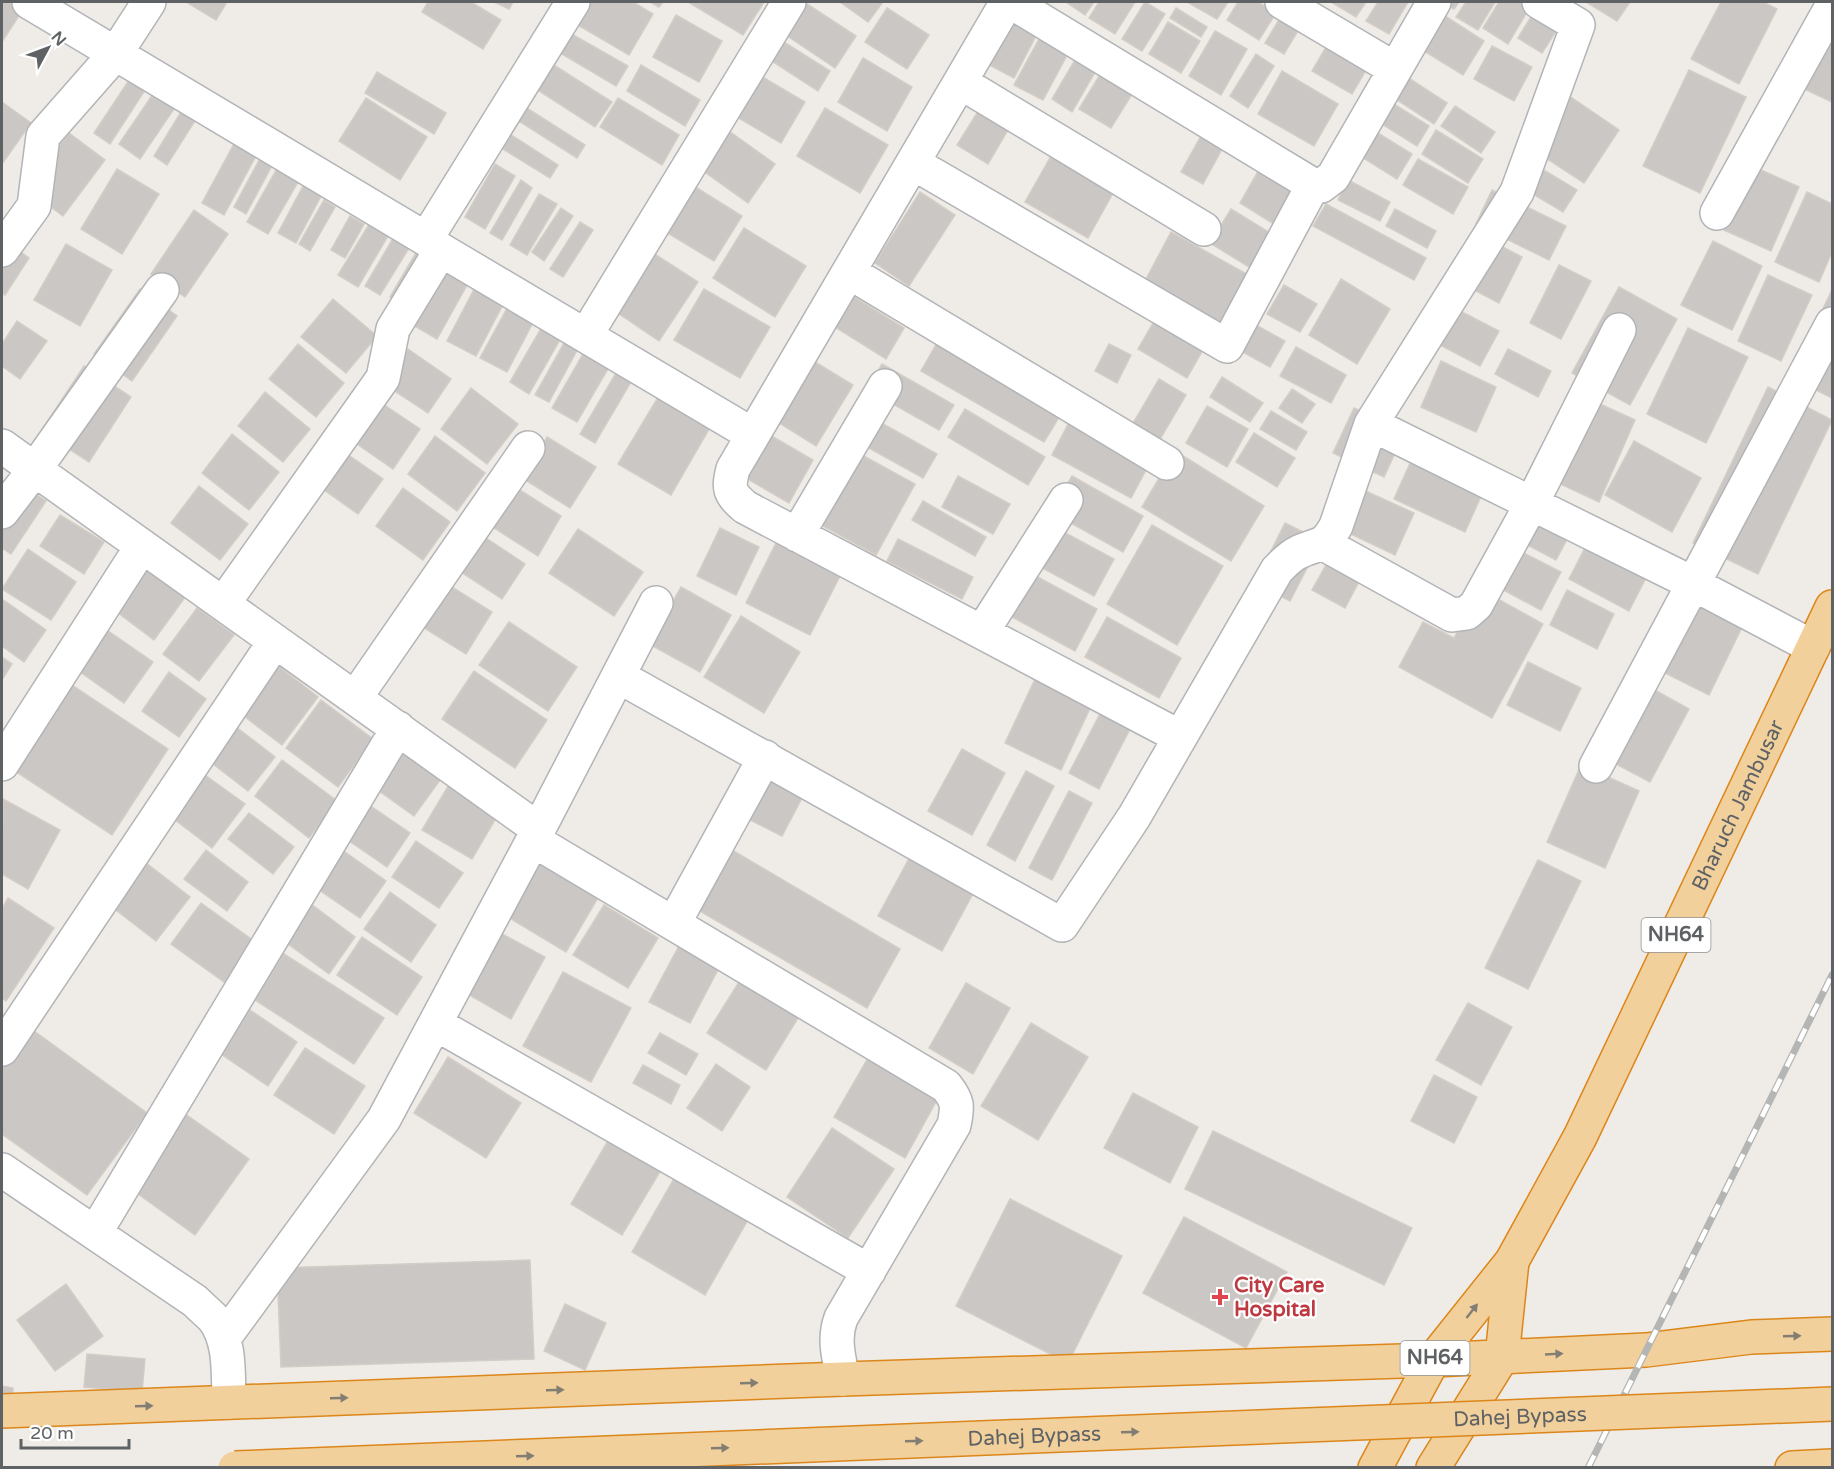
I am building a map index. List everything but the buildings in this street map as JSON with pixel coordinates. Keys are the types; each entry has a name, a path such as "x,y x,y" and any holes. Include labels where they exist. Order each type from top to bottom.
{"highway":[{"name":"Bharuch Jambusar","path":"1375,1467 1433,1360 1512,1261 1580,1137 1833,607"},
{"name":"Bharuch Jambusar","path":"1433,1467 1502,1357 1512,1261"},
{"name":"NH64","path":"1433,1360 1646,1350 1751,1337 1833,1334"},
{"path":"2,1411 843,1379 1433,1360"},
{"name":"Dahej Bypass","path":"236,1467 1833,1404"},
{"path":"1792,1467 1833,1466"}],"street":[{"path":"29,2 753,435"},
{"path":"2,250 34,206 43,136 116,53 149,2"},
{"path":"223,604 383,378 393,329 434,244 573,2"},
{"path":"586,335 789,2"},
{"path":"1180,737 745,507 735,497 729,484 733,469 1009,2 1313,185 1321,186 1333,177 1434,2"},
{"path":"1282,2 1395,69"},
{"path":"618,676 1062,925 1134,817 1277,570 1300,551 1324,543 1336,526 1371,424 1516,192 1578,25 1539,2"},
{"path":"1717,213 1833,6"},
{"path":"960,82 1204,229"},
{"path":"913,163 1227,345 1313,185"},
{"path":"849,272 1167,463"},
{"path":"2,512 162,290"},
{"path":"1596,766 1833,324"},
{"path":"1324,543 1452,615 1467,614 1476,605 1532,503 1618,330"},
{"path":"797,535 885,386"},
{"path":"1371,424 1693,584 1813,647"},
{"path":"2,446 398,728 536,834 674,923 946,1086 955,1097 958,1109 954,1125 837,1328 836,1341 843,1379"},
{"path":"355,698 528,448"},
{"path":"981,632 1066,500"},
{"path":"2,764 142,546"},
{"path":"224,1338 384,1119 656,603"},
{"path":"2,1049 275,641"},
{"path":"95,1233 398,728"},
{"path":"674,923 765,758"},
{"path":"436,1024 869,1271"},
{"path":"2,1170 195,1301 214,1320 224,1338 229,1402"}],"railway":[{"path":"1588,1468 1832,975"}],"place":[{"name":"City Care Hospital","path":"1220,1297"}]}
